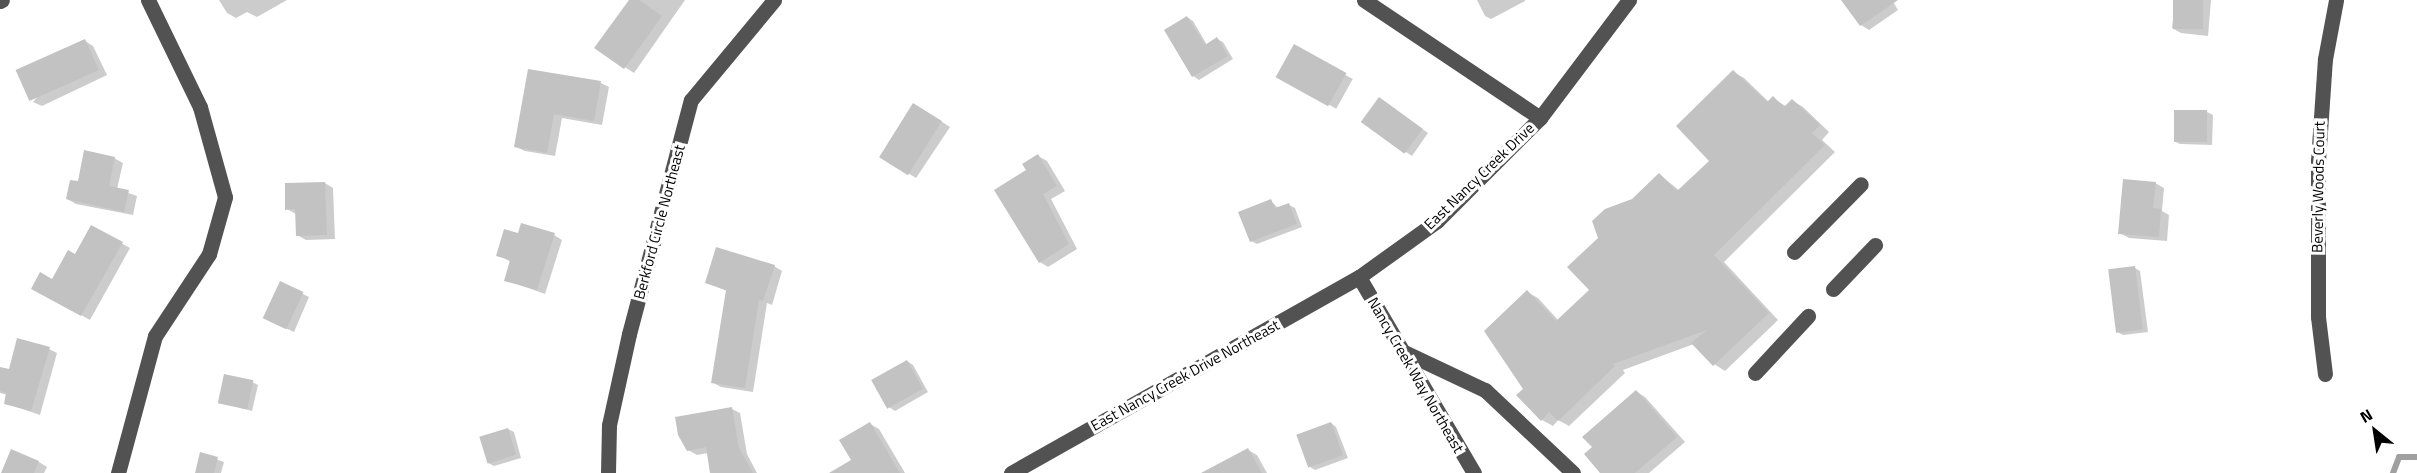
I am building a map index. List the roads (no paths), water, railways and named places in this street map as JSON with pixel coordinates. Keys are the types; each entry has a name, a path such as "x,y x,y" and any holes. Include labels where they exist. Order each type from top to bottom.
{"street":[{"path":"118,473 155,336 209,254 225,197 200,107 148,0"},
{"name":"Berkford Circle Northeast","path":"608,473 609,424 629,334 691,100 774,0"},
{"path":"1365,0 1540,118 1629,0"},
{"name":"Beverly Woods Court","path":"2325,374 2318,317 2318,161 2325,59 2336,0"},
{"name":"East Nancy Creek Drive","path":"1359,277 1437,221 1540,118"},
{"path":"1794,252 1861,184"},
{"path":"1833,290 1875,245"},
{"name":"Nancy Creek Way Northeast","path":"1359,277 1474,473"},
{"name":"East Nancy Creek Drive Northeast","path":"1011,473 1359,277"},
{"path":"1755,373 1808,316"},
{"path":"1401,350 1485,390 1573,473"}],"waterway":[{"path":"2393,473 2399,457 2417,457"}]}
